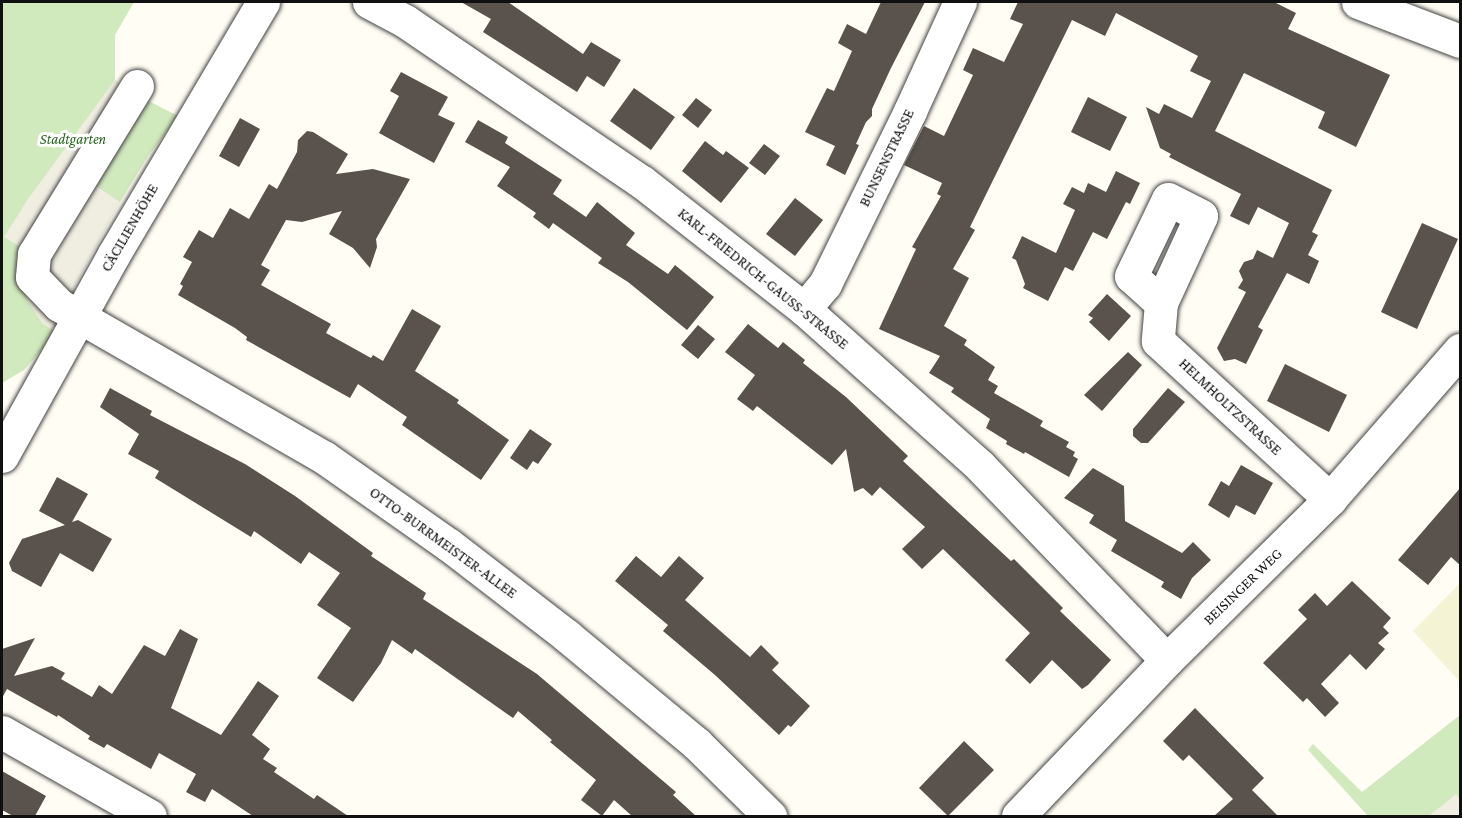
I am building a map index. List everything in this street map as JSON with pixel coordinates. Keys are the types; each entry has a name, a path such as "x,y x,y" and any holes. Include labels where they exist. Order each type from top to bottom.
{"street":[{"name":"CÄCILIENHÖHE","path":"2,456 15,413 81,317 114,254 262,2"},
{"name":"KARL-FRIEDRICH-GAUSS-STRASSE","path":"369,2 405,21 642,182 804,309 980,466 1167,660"},
{"name":"BUNSENSTRASSE","path":"804,309 825,284 910,111 960,2"},
{"path":"1358,2 1461,41"},
{"name":"OTTO-BURRMEISTER-ALLEE","path":"137,86 34,254 32,277 59,305 325,458 449,545 567,636 697,744 770,816"},
{"name":"HELMHOLTZSTRASSE","path":"1161,303 1158,341 1330,499"},
{"name":"BEISINGER WEG","path":"1018,816 1167,660 1330,499 1461,350"},
{"path":"2,732 150,816"}],"green space":[{"name":"Stadtgarten","path":"2,2 134,2 115,35 115,80 133,93 178,116 148,156 120,202 76,283 58,331 24,370 2,383"},
{"path":"1460,583 1460,682 1413,631"},
{"path":"1460,715 1460,800 1456,795 1429,816 1368,816 1308,750 1313,744 1362,792"}],"shaded area":[{"path":"115,80 133,93 93,184 120,202 76,283 58,331 52,330 42,323 27,300 21,272 22,248 4,237 28,199"},
{"path":"1456,794 1460,800 1460,816 1429,816"}],"building":[{"path":"461,2 508,2 583,54 591,42 621,60 604,87 587,76 577,92 483,32 491,19"},
{"path":"881,2 925,2 872,109 872,116 866,122 856,144 859,145 845,175 826,165 835,146 805,132 827,88 834,91 852,51 838,43 847,24 866,34"},
{"path":"1018,2 1274,2 1296,13 1288,29 1390,75 1356,147 1318,128 1325,112 1244,73 1215,131 1332,190 1312,232 1318,235 1308,255 1319,261 1309,284 1287,273 1258,327 1263,330 1246,364 1235,359 1224,361 1217,348 1246,292 1238,288 1243,280 1239,271 1244,262 1253,259 1257,250 1273,258 1289,223 1258,207 1249,225 1230,216 1241,194 1169,157 1171,154 1160,148 1146,107 1159,114 1164,104 1192,118 1211,81 1190,71 1198,56 1116,13 1105,36 1072,20 970,227 975,230 953,269 969,278 944,326 967,340 964,345 995,367 988,380 998,386 994,393 1043,421 1040,426 1069,442 1066,447 1075,452 1073,456 1078,459 1069,477 1006,444 1007,441 986,428 990,419 951,392 954,388 929,373 940,356 879,329 916,249 912,247 941,196 937,194 942,183 904,165 924,126 944,136 973,75 963,70 973,48 1004,62 1023,24 1010,19"},
{"path":"401,72 448,97 438,115 455,123 434,163 379,133 399,96 390,91"},
{"path":"634,88 675,117 651,150 610,121"},
{"path":"1088,97 1127,117 1110,151 1071,132"},
{"path":"696,98 712,110 698,128 682,115"},
{"path":"240,118 260,129 239,167 219,156"},
{"path":"478,120 508,137 505,143 562,180 553,194 586,217 597,202 635,233 626,245 668,274 675,265 714,297 687,330 628,282 598,263 602,258 553,223 549,229 533,217 536,213 497,186 510,167 465,142"},
{"path":"307,131 313,132 348,154 336,174 373,169 410,179 376,239 377,247 370,268 353,248 329,234 342,211 302,222 286,220 261,265 270,270 261,285 331,324 326,333 371,358 373,355 383,361 412,309 441,326 415,371 459,400 457,403 509,440 481,480 402,425 407,417 358,384 350,398 246,340 247,337 235,328 178,295 183,286 180,284 192,262 183,257 199,230 213,238 230,208 249,219 269,184 277,189 297,152 298,140"},
{"path":"705,141 723,155 726,151 749,168 721,203 682,171"},
{"path":"764,144 780,156 765,175 749,163"},
{"path":"1116,171 1140,183 1130,204 1126,202 1107,239 1093,232 1073,271 1065,267 1048,301 1023,288 1025,284 1016,260 1012,258 1022,236 1056,253 1075,210 1063,204 1072,187 1084,193 1088,183 1106,192"},
{"path":"795,198 823,220 795,256 766,234"},
{"path":"1422,223 1458,239 1417,329 1381,312"},
{"path":"1107,294 1131,316 1109,341 1089,322 1093,318 1088,315"},
{"path":"748,324 778,348 783,342 805,360 803,363 846,397 908,456 903,461 1011,561 1014,559 1063,608 1060,611 1111,660 1088,685 1082,689 1052,660 1030,684 1005,660 1030,633 943,549 922,569 902,549 925,527 880,487 872,496 863,488 854,492 846,449 832,465 757,406 753,411 737,399 755,375 725,352"},
{"path":"698,325 715,339 698,359 681,345"},
{"path":"1128,352 1142,365 1102,411 1084,395"},
{"path":"1285,364 1347,395 1329,432 1267,401"},
{"path":"110,388 152,411 150,415 245,464 295,496 373,553 371,556 426,593 423,599 537,674 676,792 673,795 696,816 632,816 614,800 602,816 581,800 596,780 550,742 552,740 518,711 513,718 415,649 412,654 392,640 381,663 353,702 317,678 351,628 317,605 340,573 309,552 301,564 254,531 251,537 155,478 159,471 128,454 139,434 100,407"},
{"path":"1168,388 1185,402 1148,443 1141,443 1133,436 1133,429"},
{"path":"530,429 552,444 538,464 533,461 527,470 510,458"},
{"path":"1241,465 1273,483 1255,515 1236,505 1229,518 1208,505 1221,481 1229,486"},
{"path":"1093,468 1124,486 1125,521 1182,553 1193,542 1211,560 1192,578 1181,599 1161,587 1164,582 1111,551 1117,540 1089,523 1094,515 1064,498"},
{"path":"57,477 88,494 72,522 78,520 112,539 93,572 60,553 41,587 12,571 9,563 22,539 65,525 39,511"},
{"path":"1461,487 1461,566 1451,557 1428,585 1398,560"},
{"path":"636,556 661,577 679,556 704,578 685,600 750,657 761,645 779,663 772,670 810,706 791,727 788,725 779,735 715,675 663,631 668,625 615,581"},
{"path":"1352,581 1391,618 1383,627 1389,633 1378,643 1385,649 1366,670 1350,654 1321,684 1339,703 1325,717 1307,698 1303,702 1263,663 1307,619 1298,610 1315,593 1327,606"},
{"path":"180,629 198,639 171,708 221,735 258,681 279,696 252,735 270,749 263,759 277,768 274,772 314,799 317,795 348,816 253,816 212,789 205,802 186,792 196,774 159,753 151,769 107,744 104,748 88,739 90,736 58,715 57,717 7,689 2,698 2,649 35,638 14,676 52,666 65,673 61,679 92,697 99,685 112,694 144,645 165,656"},
{"path":"1195,708 1264,778 1252,790 1278,816 1214,816 1233,799 1189,755 1183,761 1163,741"},
{"path":"964,741 994,770 948,816 919,788"},
{"path":"2,771 46,796 35,816 13,816 2,810"}]}
